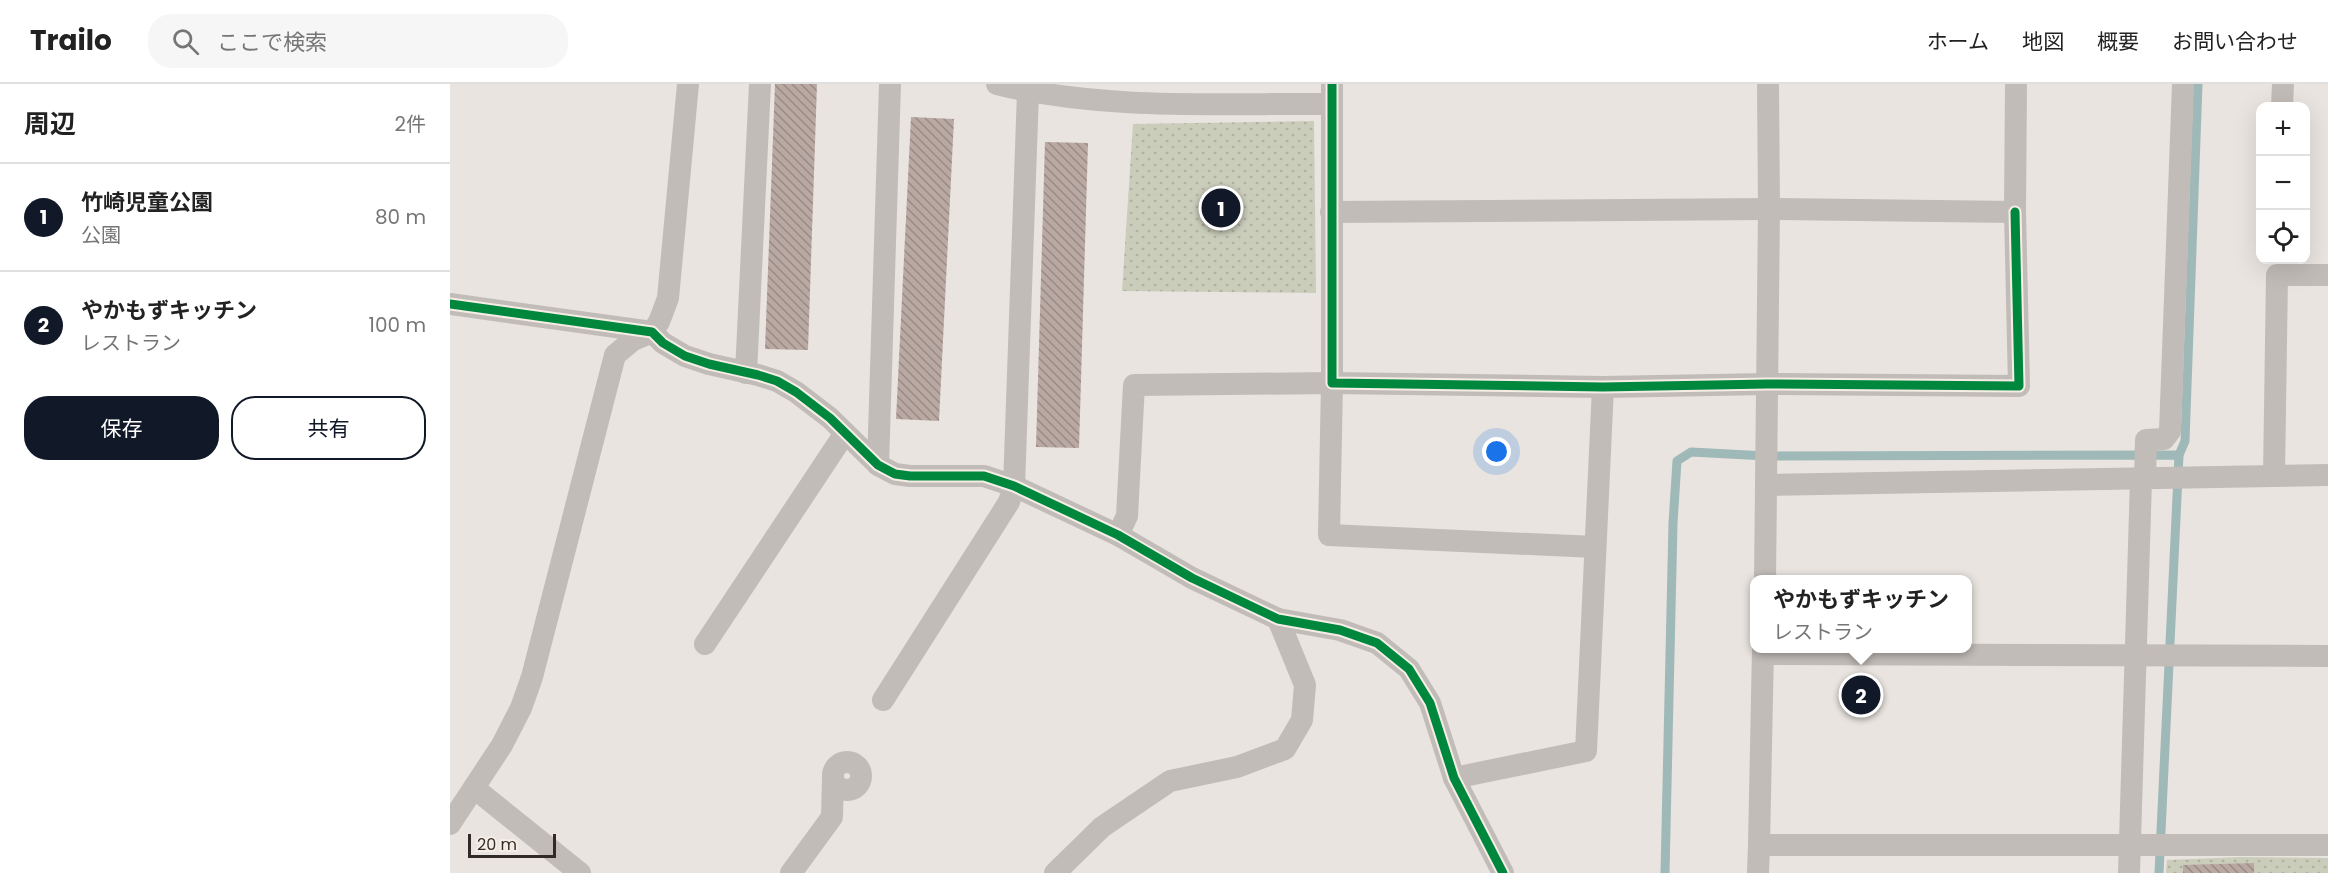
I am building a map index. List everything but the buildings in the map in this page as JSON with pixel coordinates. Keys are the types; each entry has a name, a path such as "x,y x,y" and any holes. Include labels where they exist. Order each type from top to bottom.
{"street":[{"path":"450,825 502,746 521,708 532,677 615,355 633,340 652,332 659,322 668,298 688,84"},
{"path":"746,373 759,84"},
{"path":"878,465 890,84"},
{"path":"997,84 1028,92 1117,102 1332,94 1332,383 1329,535 1595,547"},
{"path":"1765,575 1768,84"},
{"path":"1118,535 1127,516 1134,385 1332,383 1603,387 1767,384 2019,386 2015,212 2016,84"},
{"path":"2129,873 2150,844 2156,654 2146,440 2164,439 2170,431 2183,84"},
{"path":"2282,102 2283,84"},
{"path":"883,700 1009,502 1014,486 1028,92"},
{"path":"1331,212 1769,209 2015,212"},
{"path":"2274,476 2278,267 2328,275"},
{"path":"450,304 652,332 663,343 685,356 777,381 814,404 878,465 895,474 984,477 1014,486 1118,535 1192,578 1278,619 1340,630 1377,643 1409,669 1430,703 1454,778 1503,873"},
{"path":"1454,778 1586,751 1603,387"},
{"path":"705,644 845,433"},
{"path":"1767,485 2147,470 2190,477 2328,475"},
{"path":"1055,873 1102,827 1170,781 1236,767 1285,749 1302,720 1305,686 1278,619"},
{"path":"1758,873 1763,653"},
{"path":"1972,653 2328,656"},
{"path":"791,873 832,817 833,777"},
{"path":"474,788 579,873"},
{"path":"1759,845 2328,845"}],"green space":[{"path":"1314,121 1316,293 1122,291 1133,124"},
{"path":"2240,857 2328,858 2328,873 2166,873 2167,860"}],"waterway":[{"path":"2179,455 2185,441 2198,84"},
{"path":"1665,873 1673,523 1677,461 1691,452 1766,456 2179,455 2159,873"}],"cycle path":[{"path":"1332,84 1332,383 1603,387 1767,384 2019,386 2015,212"},
{"path":"450,304 652,332 663,343 685,356 777,381 796,392 830,418 878,465 895,474 984,476 1014,486 1118,535 1192,578 1278,619 1340,630 1377,643 1409,669 1430,703 1454,778 1503,873"}],"place":[{"name":"竹崎児童公園","path":"1221,208"},
{"name":"やかもずキッチン","path":"1861,695"}]}
